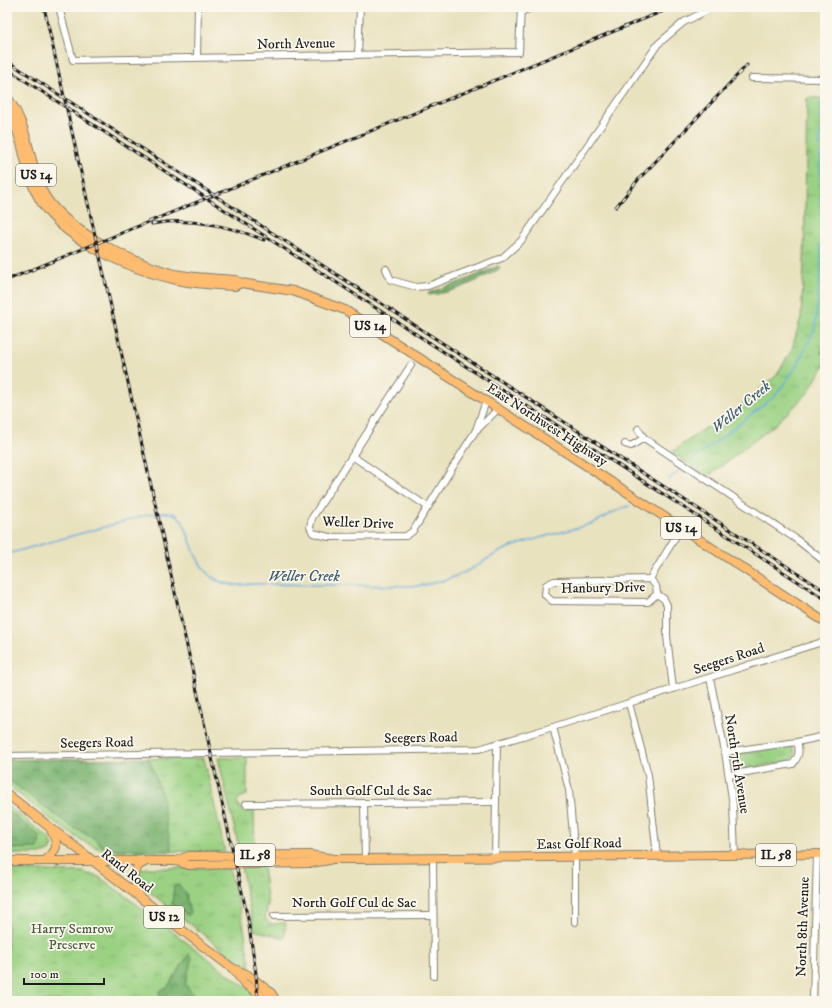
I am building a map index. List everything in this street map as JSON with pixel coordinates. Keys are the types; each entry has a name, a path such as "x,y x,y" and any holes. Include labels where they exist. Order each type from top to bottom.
{"main road":[{"name":"East Northwest Highway","path":"7,97 25,132 41,188 58,213 73,226 104,244 155,268 192,277 236,280 241,283 293,291 345,310 825,622"},
{"name":"East Northwest Highway","path":"7,110 16,126 31,182 36,194 54,220 67,231 109,255 154,274 191,283 235,286 241,283"},
{"name":"Rand Road","path":"7,794 232,968 248,975 271,993 276,1001"},
{"path":"45,861 55,852 56,848 55,837 50,828"},
{"name":"East Golf Road","path":"7,861 148,860 176,861 189,865 310,863 334,859 821,854"},
{"path":"138,896 133,874 139,865 148,860"},
{"name":"Rand Road","path":"232,968 244,983 269,1001"}],"street":[{"name":"North Avenue","path":"59,7 73,60 519,52 521,9"},
{"path":"197,58 198,7"},
{"path":"358,55 360,7"},
{"path":"521,9 533,7"},
{"path":"386,269 391,280 416,287 428,286 502,258 521,241 658,44 684,22 714,7"},
{"path":"752,78 825,80"},
{"path":"411,365 352,456 428,507 476,430 486,401"},
{"path":"476,430 498,409"},
{"path":"638,429 644,438 796,540 825,562"},
{"path":"625,444 631,446 644,438"},
{"name":"Weller Drive","path":"352,456 312,518 310,527 313,533 329,537 406,536 413,531 428,507"},
{"name":"Hanbury Drive","path":"650,579 681,528"},
{"name":"Hanbury Drive","path":"650,579 554,581 546,585 545,595 552,601 648,602 657,594"},
{"name":"Hanbury Drive","path":"650,579 656,586 657,594 664,599 667,605 667,636 673,689"},
{"name":"Seegers Road","path":"7,756 460,750 485,748 822,644 825,648"},
{"name":"North 7th Avenue","path":"710,678 729,774 733,805 735,855"},
{"path":"629,704 648,775 657,856"},
{"path":"553,727 569,790 575,857 575,922"},
{"path":"725,752 797,742 825,736"},
{"path":"729,774 793,764 798,758 800,750 797,742"},
{"path":"495,858 497,744"},
{"name":"South Golf Cul de Sac","path":"246,804 496,802"},
{"path":"364,803 365,859"},
{"name":"North 8th Avenue","path":"813,1001 821,854"},
{"path":"433,859 434,976"},
{"name":"North Golf Cul de Sac","path":"274,916 433,915"}],"green space":[{"path":"807,98 825,98 825,343 820,354 825,350 825,364 807,394 776,424 707,477 672,452 707,427 713,429 777,375 792,349 801,317 804,265"},
{"path":"498,266 501,268 457,289 439,294 429,295 428,293 466,280"},
{"path":"792,746 795,754 790,761 733,771 730,755"},
{"path":"149,758 163,799 163,807 172,852 107,850 95,839 72,827 7,779 7,760"},
{"path":"204,758 225,852 103,850 92,846 68,831 7,785 7,760"},
{"path":"218,758 247,758 247,795 239,798 237,803 242,811 247,812 254,810 255,851 242,851 239,848"},
{"path":"7,805 50,839 53,845 50,851 40,854 7,854"},
{"path":"7,810 37,834 40,839 38,848 7,849"},
{"path":"241,867 263,867 268,904 265,918 272,924 286,923 284,938 254,930"},
{"path":"146,868 229,868 243,922 251,972 142,886 136,879 139,870"},
{"name":"Harry Semrow Preserve","path":"7,870 83,872 99,877 252,992 252,1001 7,1001"},
{"path":"179,885 186,894 190,914 188,915 172,904 174,886"},
{"path":"189,954 192,958 185,984 192,993 195,1001 159,1001 160,991 167,988"}],"waterway":[{"name":"Weller Creek","path":"691,461 775,396 795,369 815,329 821,267 820,103"},
{"name":"Weller Creek","path":"668,480 680,470"},
{"name":"Weller Creek","path":"7,554 143,516 165,512 179,517 185,527 195,554 202,567 213,578 228,584 418,586 439,582 467,572 508,548 593,523 629,506"}],"railway":[{"path":"44,7 248,919 256,974 258,1001"},
{"path":"7,280 673,7"},
{"path":"7,61 825,591"},
{"path":"616,207 638,180 747,65"},
{"path":"7,69 825,599"},
{"path":"152,224 166,222 195,222 223,227 264,240"}]}
